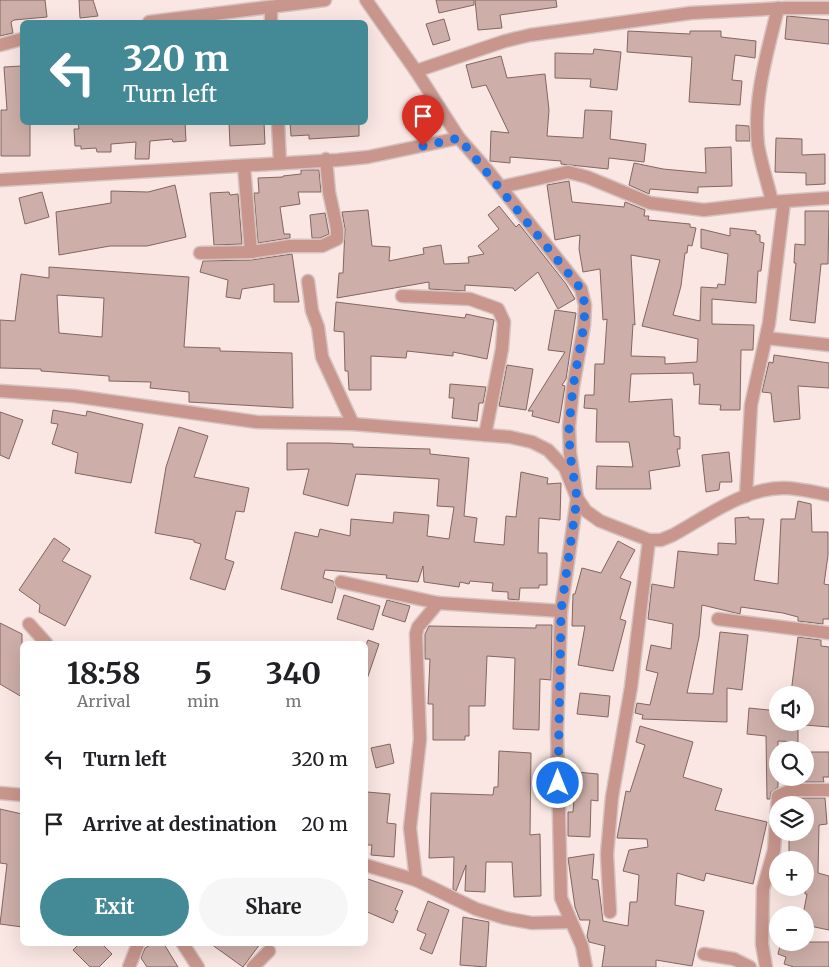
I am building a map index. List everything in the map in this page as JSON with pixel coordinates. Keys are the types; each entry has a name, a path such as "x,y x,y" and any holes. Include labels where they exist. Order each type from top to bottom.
{"street":[{"path":"165,20 325,0"},
{"path":"366,0 416,71 459,138 501,187 581,289 585,305 584,325 573,387 569,427 570,454 577,498 561,611 557,730 558,872 560,898 582,946 586,967"},
{"path":"416,71 505,41 530,35 691,13 783,5 829,8"},
{"path":"746,496 751,405 766,338 778,202 758,146 756,112 760,79 783,5"},
{"path":"270,7 272,20"},
{"path":"0,45 20,40"},
{"path":"278,125 280,163"},
{"path":"0,180 368,157 459,138"},
{"path":"200,253 251,252 290,246 322,246 336,239 337,229 329,192 326,159"},
{"path":"244,166 251,252"},
{"path":"501,187 568,172 587,177 650,203 704,210 829,198"},
{"path":"308,281 322,357 353,424"},
{"path":"402,296 470,299 498,309 504,322 502,349 485,435"},
{"path":"766,338 829,345"},
{"path":"0,391 74,396 256,422 353,424 485,435 532,442 548,450 565,468 577,498 586,511 600,520 649,540 661,540 673,535 746,496 784,488 829,495"},
{"path":"610,912 607,854 631,687 649,540"},
{"path":"341,582 438,603 561,611"},
{"path":"416,880 410,828 420,739 416,634 418,627 438,603"},
{"path":"718,619 829,633"},
{"path":"29,624 44,641"},
{"path":"766,967 762,944 763,889 774,850 778,796 792,790 829,790"},
{"path":"0,793 20,795"},
{"path":"368,866 416,880 476,909 505,918 532,923 570,922"},
{"path":"129,967 137,946"},
{"path":"185,946 198,967"},
{"path":"253,967 269,951"},
{"path":"704,954 734,959 750,967"}],"building":[{"path":"0,0 45,0 47,17 14,20 11,22 13,33 0,36"},
{"path":"79,0 93,0 98,16 80,18"},
{"path":"436,0 474,0 474,5 439,13"},
{"path":"475,0 556,0 557,7 500,15 502,28 478,30"},
{"path":"787,16 829,20 829,44 785,39"},
{"path":"444,19 450,40 433,45 426,24"},
{"path":"628,31 690,34 690,31 721,31 721,37 756,41 755,58 735,55 732,80 742,81 740,105 689,102 692,57 627,52"},
{"path":"594,49 621,52 617,90 590,87 591,79 555,78 555,53 593,54"},
{"path":"501,56 507,78 545,74 549,110 547,136 583,138 585,110 612,111 610,139 646,144 644,162 609,158 608,169 561,164 561,161 510,157 510,163 490,161 491,131 509,133 486,85 472,88 466,65"},
{"path":"20,66 20,125 30,125 30,156 1,156 1,110 7,110 4,67"},
{"path":"78,125 185,125 186,141 173,142 172,139 150,141 149,159 135,159 136,142 111,144 111,152 97,152 96,148 81,149 81,146 75,146 74,129 79,129"},
{"path":"229,125 264,125 265,144 230,146"},
{"path":"290,125 359,125 359,136 309,139 309,135 291,136"},
{"path":"736,125 749,126 750,141 736,141"},
{"path":"776,138 802,139 802,155 825,154 825,184 806,185 806,173 775,172"},
{"path":"731,147 732,186 698,187 698,193 650,189 649,194 629,185 634,163 663,169 706,173 705,148"},
{"path":"301,170 319,170 321,192 298,192 300,204 280,207 284,234 290,234 290,238 258,243 254,193 259,193 258,178 301,174"},
{"path":"569,181 572,202 624,207 625,202 645,210 644,216 649,216 648,220 690,224 690,227 696,228 692,246 688,245 687,253 685,253 681,286 673,315 700,321 701,287 717,288 718,284 725,285 728,254 701,248 701,229 730,236 730,228 756,231 756,234 760,235 760,242 764,243 761,271 758,271 756,303 712,299 712,324 754,325 753,350 741,350 740,410 720,410 721,405 699,404 700,384 694,385 693,373 631,374 629,402 672,399 674,436 680,437 680,449 677,449 680,466 649,471 651,489 596,489 597,466 633,467 629,442 596,442 597,409 584,408 585,395 594,395 595,364 604,364 607,319 603,320 600,269 583,272 579,249 580,235 555,240 547,185","holes":["631,255 660,260 642,326 698,339 697,362 665,364 665,357 631,356 633,324 635,325"]},
{"path":"175,185 186,237 147,246 110,246 59,255 56,212 111,203 111,191 148,192"},
{"path":"42,192 49,217 25,224 19,198"},
{"path":"229,192 230,195 238,194 242,244 214,245 210,193"},
{"path":"499,206 516,227 519,224 566,284 575,299 558,309 538,272 515,291 513,288 465,285 465,291 429,289 429,282 337,298 339,273 343,273 345,229 342,212 368,210 372,246 390,247 389,261 424,254 423,248 441,245 444,264 469,263 468,257 484,254 478,246 499,229 488,215"},
{"path":"805,211 829,211 828,264 821,264 815,323 790,320 796,263 794,263 795,244 805,245"},
{"path":"325,213 329,234 320,238 312,238 310,215"},
{"path":"292,254 299,302 274,302 274,284 242,289 240,299 226,297 228,280 200,272 203,261 251,260"},
{"path":"49,267 189,277 184,347 220,348 220,351 292,353 293,408 189,402 189,392 150,388 151,382 109,381 109,376 41,371 41,369 0,368 0,320 15,321 21,274 49,278","holes":["57,295 104,298 102,337 59,333"]},
{"path":"336,302 465,318 466,314 494,320 487,359 453,352 453,356 407,351 406,358 371,356 371,390 349,390 348,371 345,371 344,332 334,331"},
{"path":"555,310 576,313 566,379 562,385 565,386 559,423 532,416 533,411 528,411 565,352 548,350"},
{"path":"774,355 829,363 829,388 798,386 800,419 774,422 771,393 762,392 769,362 773,363"},
{"path":"507,365 533,369 526,410 499,406"},
{"path":"450,384 486,387 483,403 479,403 477,421 452,418 454,398 449,398"},
{"path":"53,410 86,416 87,411 143,424 131,483 75,473 78,453 52,444 58,424 51,423"},
{"path":"0,412 23,420 9,459 0,455"},
{"path":"179,427 208,436 194,477 249,488 244,512 236,511 225,559 234,562 225,590 190,579 201,544 194,542 194,540 155,533 166,467"},
{"path":"287,443 353,444 353,447 430,449 430,454 469,458 464,516 477,518 474,542 504,545 506,516 516,517 521,472 548,478 547,484 561,483 560,520 539,518 538,553 547,553 547,585 539,585 539,588 520,588 519,600 508,599 508,592 492,591 493,583 470,581 469,584 460,582 459,587 424,582 423,566 418,582 386,578 387,575 325,570 323,578 333,581 336,588 332,603 281,589 295,532 318,537 320,529 350,536 351,519 393,523 394,512 429,515 427,536 449,539 454,507 437,506 439,479 356,474 348,506 303,494 309,469 287,470"},
{"path":"729,452 732,482 720,482 719,490 706,492 702,455"},
{"path":"798,501 811,504 812,532 828,532 828,555 824,584 829,585 829,619 823,619 823,624 798,621 798,617 783,613 741,607 740,614 702,605 699,637 687,693 713,694 720,632 748,635 742,690 727,688 727,722 642,719 643,715 635,713 637,703 650,705 658,673 646,670 651,645 671,649 673,624 648,619 652,584 674,588 678,551 718,555 718,543 736,544 735,518 749,517 749,519 764,519 754,580 778,584 781,519 795,519"},
{"path":"54,538 70,549 62,561 91,576 65,626 39,612 40,605 19,590"},
{"path":"618,541 635,550 620,578 631,582 620,619 626,621 613,671 578,665 585,626 572,626 573,594 575,594 582,568 601,573"},
{"path":"344,595 380,606 373,630 337,619"},
{"path":"387,600 410,606 405,622 382,615"},
{"path":"0,623 22,634 22,641 20,641 20,696 0,684"},
{"path":"536,625 552,625 551,680 540,679 539,730 513,729 515,658 487,656 485,706 469,706 469,736 465,736 465,740 433,740 433,704 428,704 430,659 425,659 425,634 429,626 536,628"},
{"path":"798,637 821,640 821,646 829,647 829,727 814,726 814,686 792,686"},
{"path":"368,640 379,644 368,676 368,641"},
{"path":"580,693 610,696 608,717 577,714"},
{"path":"749,708 769,710 769,731 798,731 798,741 769,741 769,786 778,787 771,792 769,799 767,799 766,736 747,734"},
{"path":"640,726 693,742 683,777 722,789 715,810 767,822 753,884 706,873 704,881 677,873 675,905 704,911 692,966 656,960 656,967 602,967 605,946 589,942 587,936 590,920 580,920 575,907 568,858 594,854 592,879 598,880 603,921 628,926 630,902 637,902 639,875 623,871 629,850 648,847 647,839 617,838 626,791 630,792 645,745 636,742"},
{"path":"390,744 394,763 376,768 371,748"},
{"path":"499,751 531,753 530,835 540,834 541,896 514,897 512,862 486,862 485,892 465,891 466,865 456,891 453,889 454,857 429,858 431,793 493,795 494,787 498,787"},
{"path":"814,752 829,752 829,777 823,777 824,782 814,782"},
{"path":"576,772 598,774 598,801 591,800 590,837 568,836 568,812 573,812"},
{"path":"368,792 390,794 387,823 396,824 394,857 371,855 372,845 368,845"},
{"path":"814,798 825,798 827,824 819,825 818,873 829,876 829,930 814,927 814,906 805,906 807,896 814,896 814,851 789,851 789,841 814,841"},
{"path":"0,809 20,814 20,927 0,924 7,864 0,863"},
{"path":"368,879 403,891 395,910 398,911 393,923 368,912"},
{"path":"428,901 449,910 432,954 420,949 426,934 417,930"},
{"path":"463,917 489,922 486,967 460,965"},
{"path":"814,942 829,942 829,967 794,967 784,964 786,957 778,954 779,951 814,951"},
{"path":"77,946 104,946 112,954 99,967 90,967 73,950"},
{"path":"148,946 165,946 178,967 147,967 141,958 145,948"},
{"path":"214,946 259,946 243,967"}],"route":[{"path":"423,146 459,138 557,257 581,289 585,305 584,325 573,387 569,427 570,454 577,498 561,611 557,730 558,783"}]}
